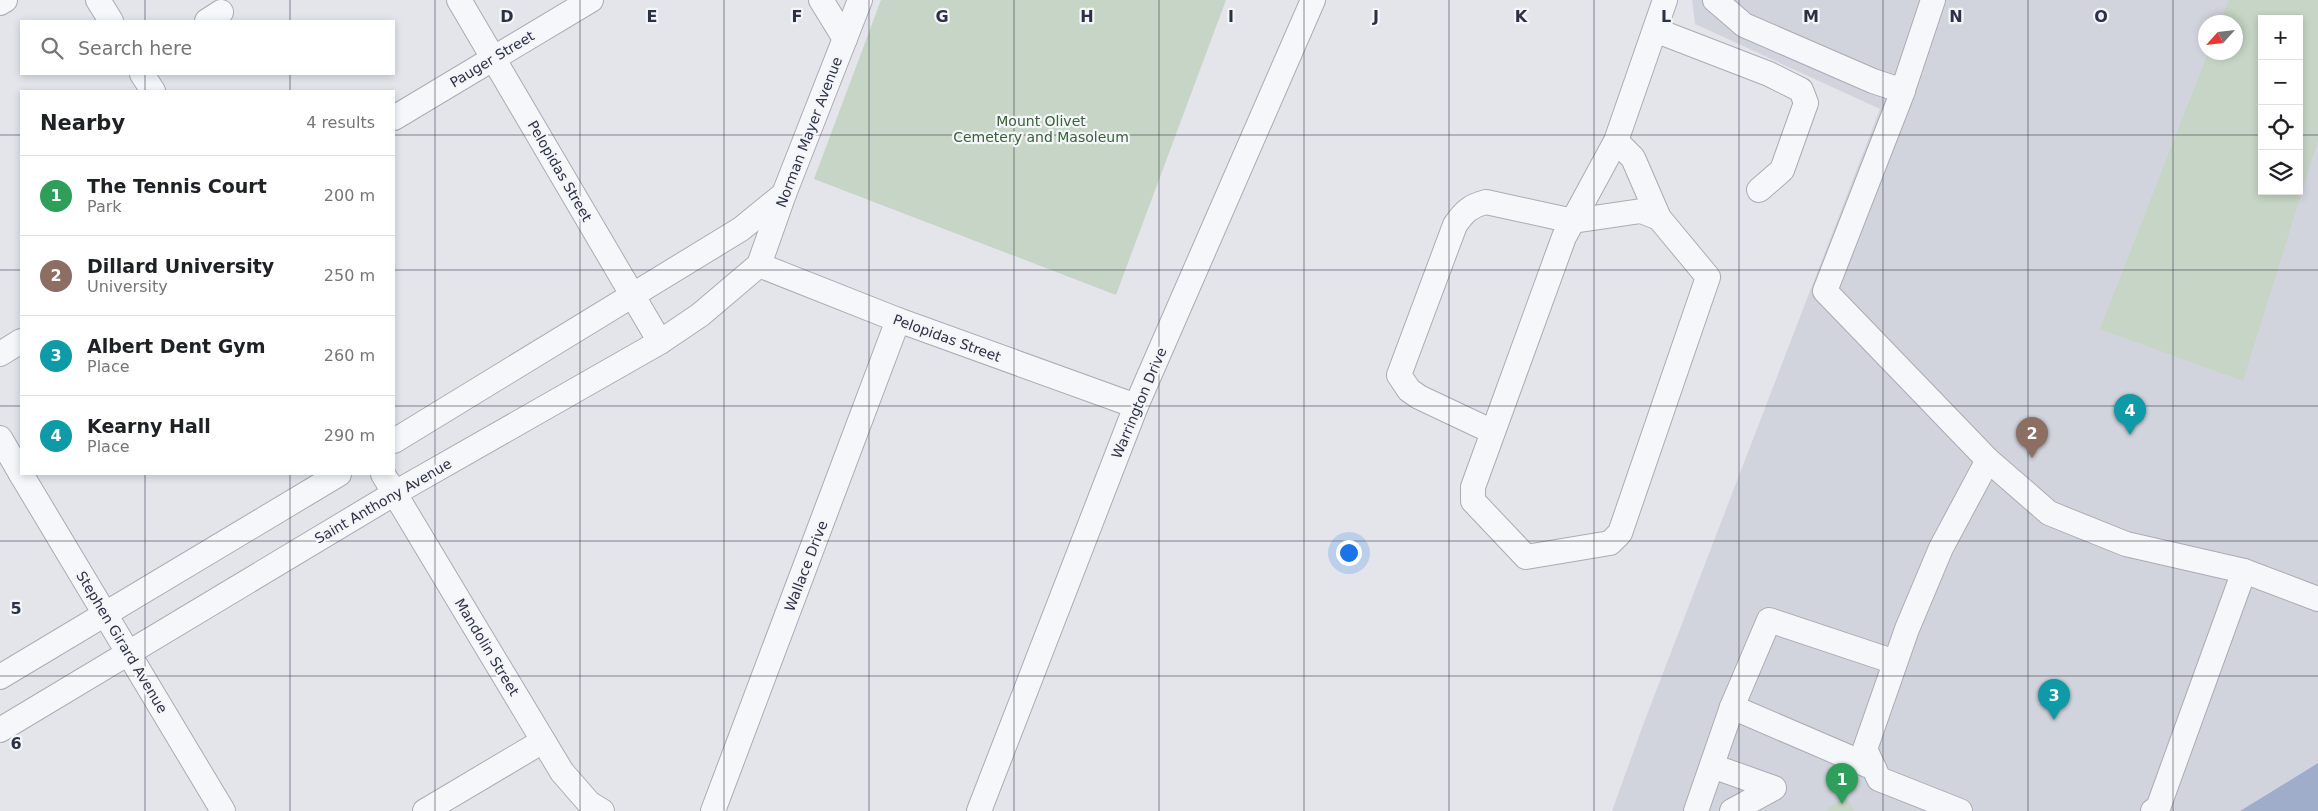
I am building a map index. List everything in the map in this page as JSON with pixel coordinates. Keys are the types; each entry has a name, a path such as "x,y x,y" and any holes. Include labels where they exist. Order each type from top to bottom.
{"street":[{"path":"0,3 4,0"},
{"path":"98,0 109,20"},
{"name":"Pelopidas Street","path":"459,0 660,342"},
{"name":"Pauger Street","path":"395,117 591,0"},
{"path":"821,0 845,39"},
{"name":"Norman Mayer Avenue","path":"759,265 784,194 860,0"},
{"name":"Warrington Drive","path":"979,811 1136,406 1313,0"},
{"path":"1616,141 1633,158 1659,218 1708,277 1620,533 1610,543 1526,557 1473,501 1473,487 1564,237 1616,141 1664,0"},
{"path":"1715,0 1744,25 1873,81 1903,91"},
{"path":"1933,0 1903,91 1825,291 1988,460 2050,513 2126,544 2244,572 2318,599"},
{"path":"1655,30 1769,74 1801,90 1806,103 1782,170 1759,190"},
{"path":"143,75 151,90"},
{"path":"395,440 741,230 784,194"},
{"path":"1493,432 1419,397 1408,390 1399,375 1452,234 1464,212 1474,205 1486,202 1573,221 1641,211 1659,218"},
{"name":"Pelopidas Street","path":"759,265 898,320 1136,406"},
{"name":"Saint Anthony Avenue","path":"0,730 128,653 389,483 660,342 700,315 759,265"},
{"name":"Wallace Drive","path":"713,811 898,320"},
{"path":"0,354 20,342"},
{"name":"Stephen Girard Avenue","path":"0,438 20,472"},
{"path":"1960,811 1878,779 1865,749 1895,662 1941,548 1988,460"},
{"name":"Stephen Girard Avenue","path":"22,475 223,811"},
{"path":"0,676 337,475"},
{"name":"Mandolin Street","path":"389,483 562,772 588,803 602,811"},
{"path":"2153,811 2158,808 2244,572"},
{"path":"1696,811 1732,707 1769,620 1895,662"},
{"path":"1732,707 1874,768"},
{"path":"425,811 543,740"},
{"path":"1712,766 1774,788 1732,811"}],"shaded area":[{"path":"1692,0 2318,0 2318,763 2240,811 1612,811 1643,725 1880,109 1695,24"}],"green space":[{"name":"Mount Olivet Cemetery and Masoleum","path":"881,0 1226,0 1116,295 814,179"},
{"path":"2229,0 2318,0 2318,140 2303,188 2303,15 2258,15 2258,195 2301,195 2243,381 2100,329 2205,60 2243,60 2243,15 2223,15"},
{"path":"1846,797 1854,811 1823,811"}],"water":[{"path":"2318,763 2318,811 2240,811"}],"place":[{"name":"Kearny Hall","path":"2130,435"},
{"name":"Dillard University","path":"2032,458"},
{"name":"Albert Dent Gym","path":"2054,720"},
{"name":"The Tennis Court","path":"1842,804"}]}
